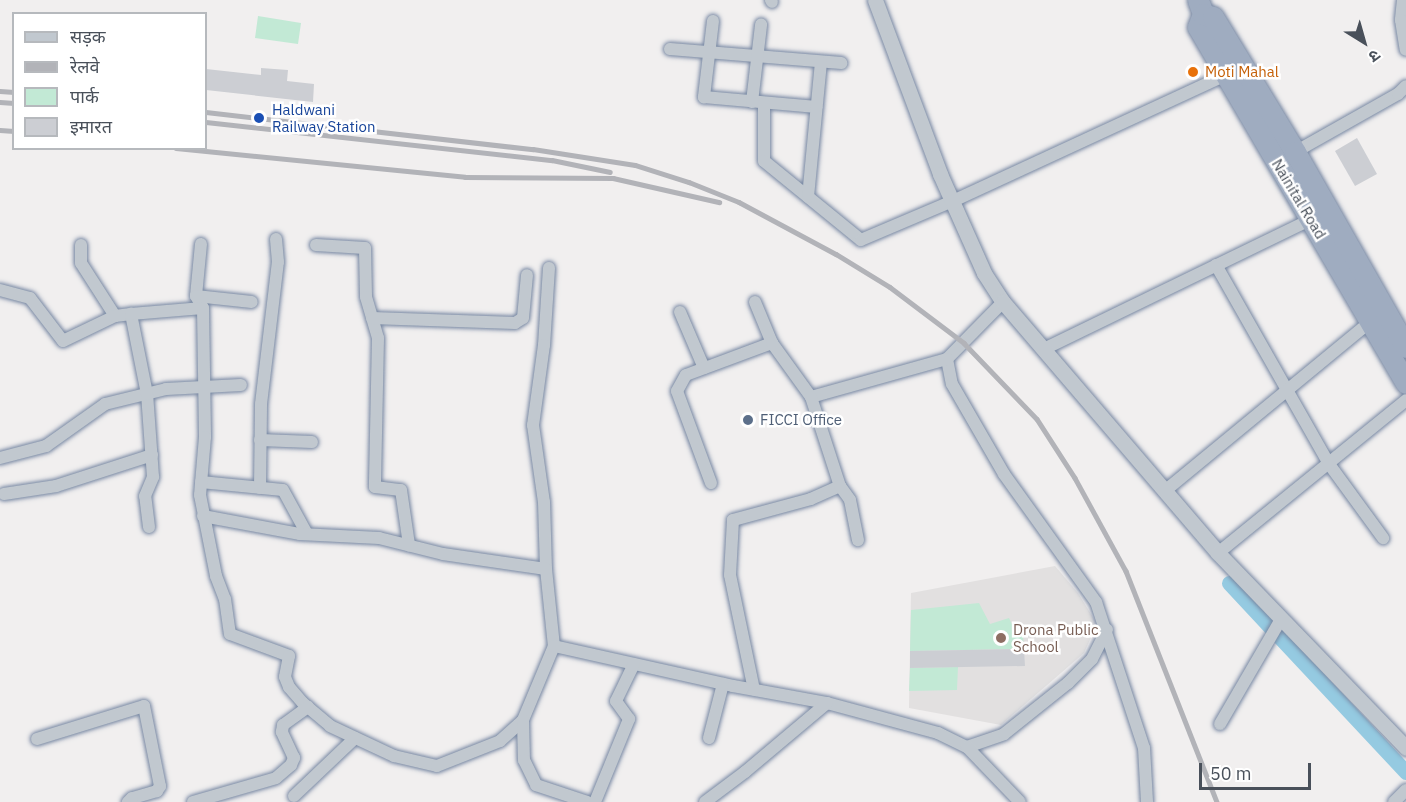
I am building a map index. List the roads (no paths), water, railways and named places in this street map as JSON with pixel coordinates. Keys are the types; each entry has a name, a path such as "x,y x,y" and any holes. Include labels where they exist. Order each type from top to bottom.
{"highway":[{"name":"Nainital Road","path":"1406,347 1378,316 1312,219 1287,157 1226,75 1198,27 1200,7 1214,17 1287,157 1378,316 1406,383"}],"street":[{"path":"875,0 940,174 984,273 1003,302 1218,553 1406,748"},
{"path":"1403,0 1401,20 1406,50"},
{"path":"713,21 704,97 817,106"},
{"path":"760,25 757,57 758,103 764,161 861,240 953,201 1226,75"},
{"path":"670,49 841,63"},
{"path":"808,197 821,63"},
{"path":"1287,157 1398,94 1406,87"},
{"path":"1044,349 1312,219"},
{"path":"260,488 261,404 278,262 276,239"},
{"path":"201,244 196,296 202,308 205,437 201,482 203,516 216,576 225,599 230,634 290,656 285,677 289,687 308,707 330,726 394,756 437,766 500,741 523,720"},
{"path":"81,245 81,263 115,316"},
{"path":"316,245 365,248 366,297 378,338 375,487 401,490 409,545"},
{"path":"1216,265 1329,464 1383,538"},
{"path":"549,268 544,345 533,425 544,502 546,569 554,646 523,720 524,760 536,785 580,801"},
{"path":"372,318 515,323 523,318 526,275"},
{"path":"0,290 30,298 63,340 115,316 202,308"},
{"path":"196,296 252,302"},
{"path":"754,302 772,343 811,397 840,486 850,500 858,540"},
{"path":"811,397 947,359 1003,302"},
{"path":"680,312 704,368"},
{"path":"131,314 147,394 153,477 144,496 149,527"},
{"path":"1166,490 1378,316"},
{"path":"711,483 677,392 686,375 772,343"},
{"path":"947,359 952,384 967,414 1004,474 1096,602 1144,748 1147,802"},
{"path":"0,458 46,446 105,404 166,389 204,389 241,385"},
{"path":"1218,553 1406,400"},
{"path":"260,440 312,442"},
{"path":"4,494 56,486 152,455"},
{"path":"201,482 283,490 307,534"},
{"path":"754,690 730,575 733,520 811,499 840,486"},
{"path":"203,516 307,534 379,538 444,554 546,569"},
{"path":"1220,723 1281,619"},
{"path":"967,747 1004,734 1068,684 1092,660 1107,630"},
{"path":"554,646 723,684 827,703 938,733 967,747 1020,802"},
{"path":"595,802 629,719 616,701 634,664"},
{"path":"709,738 723,684"},
{"path":"713,800 827,703"},
{"path":"38,739 144,706 160,786 159,797 132,798 128,802"},
{"path":"193,802 276,778 291,765 294,758 282,732 283,725 308,707"},
{"path":"294,796 355,738"},
{"path":"1394,802 1406,790"}],"waterway":[{"path":"1229,583 1406,772"}],"railway":[{"path":"0,91 12,92"},
{"path":"0,102 12,103"},
{"path":"207,112 533,149 635,165 689,182 739,202 836,254 890,287 964,343 1037,419 1075,478 1126,571 1217,802"},
{"path":"207,122 552,160 610,172"},
{"path":"0,130 12,131"},
{"path":"196,150 465,177 613,178 719,202"}],"place":[{"name":"Moti Mahal","path":"1193,72"},
{"name":"Haldwani Railway Station","path":"259,118"},
{"name":"FICCI Office","path":"748,420"},
{"name":"Drona Public School","path":"1001,638"}]}
